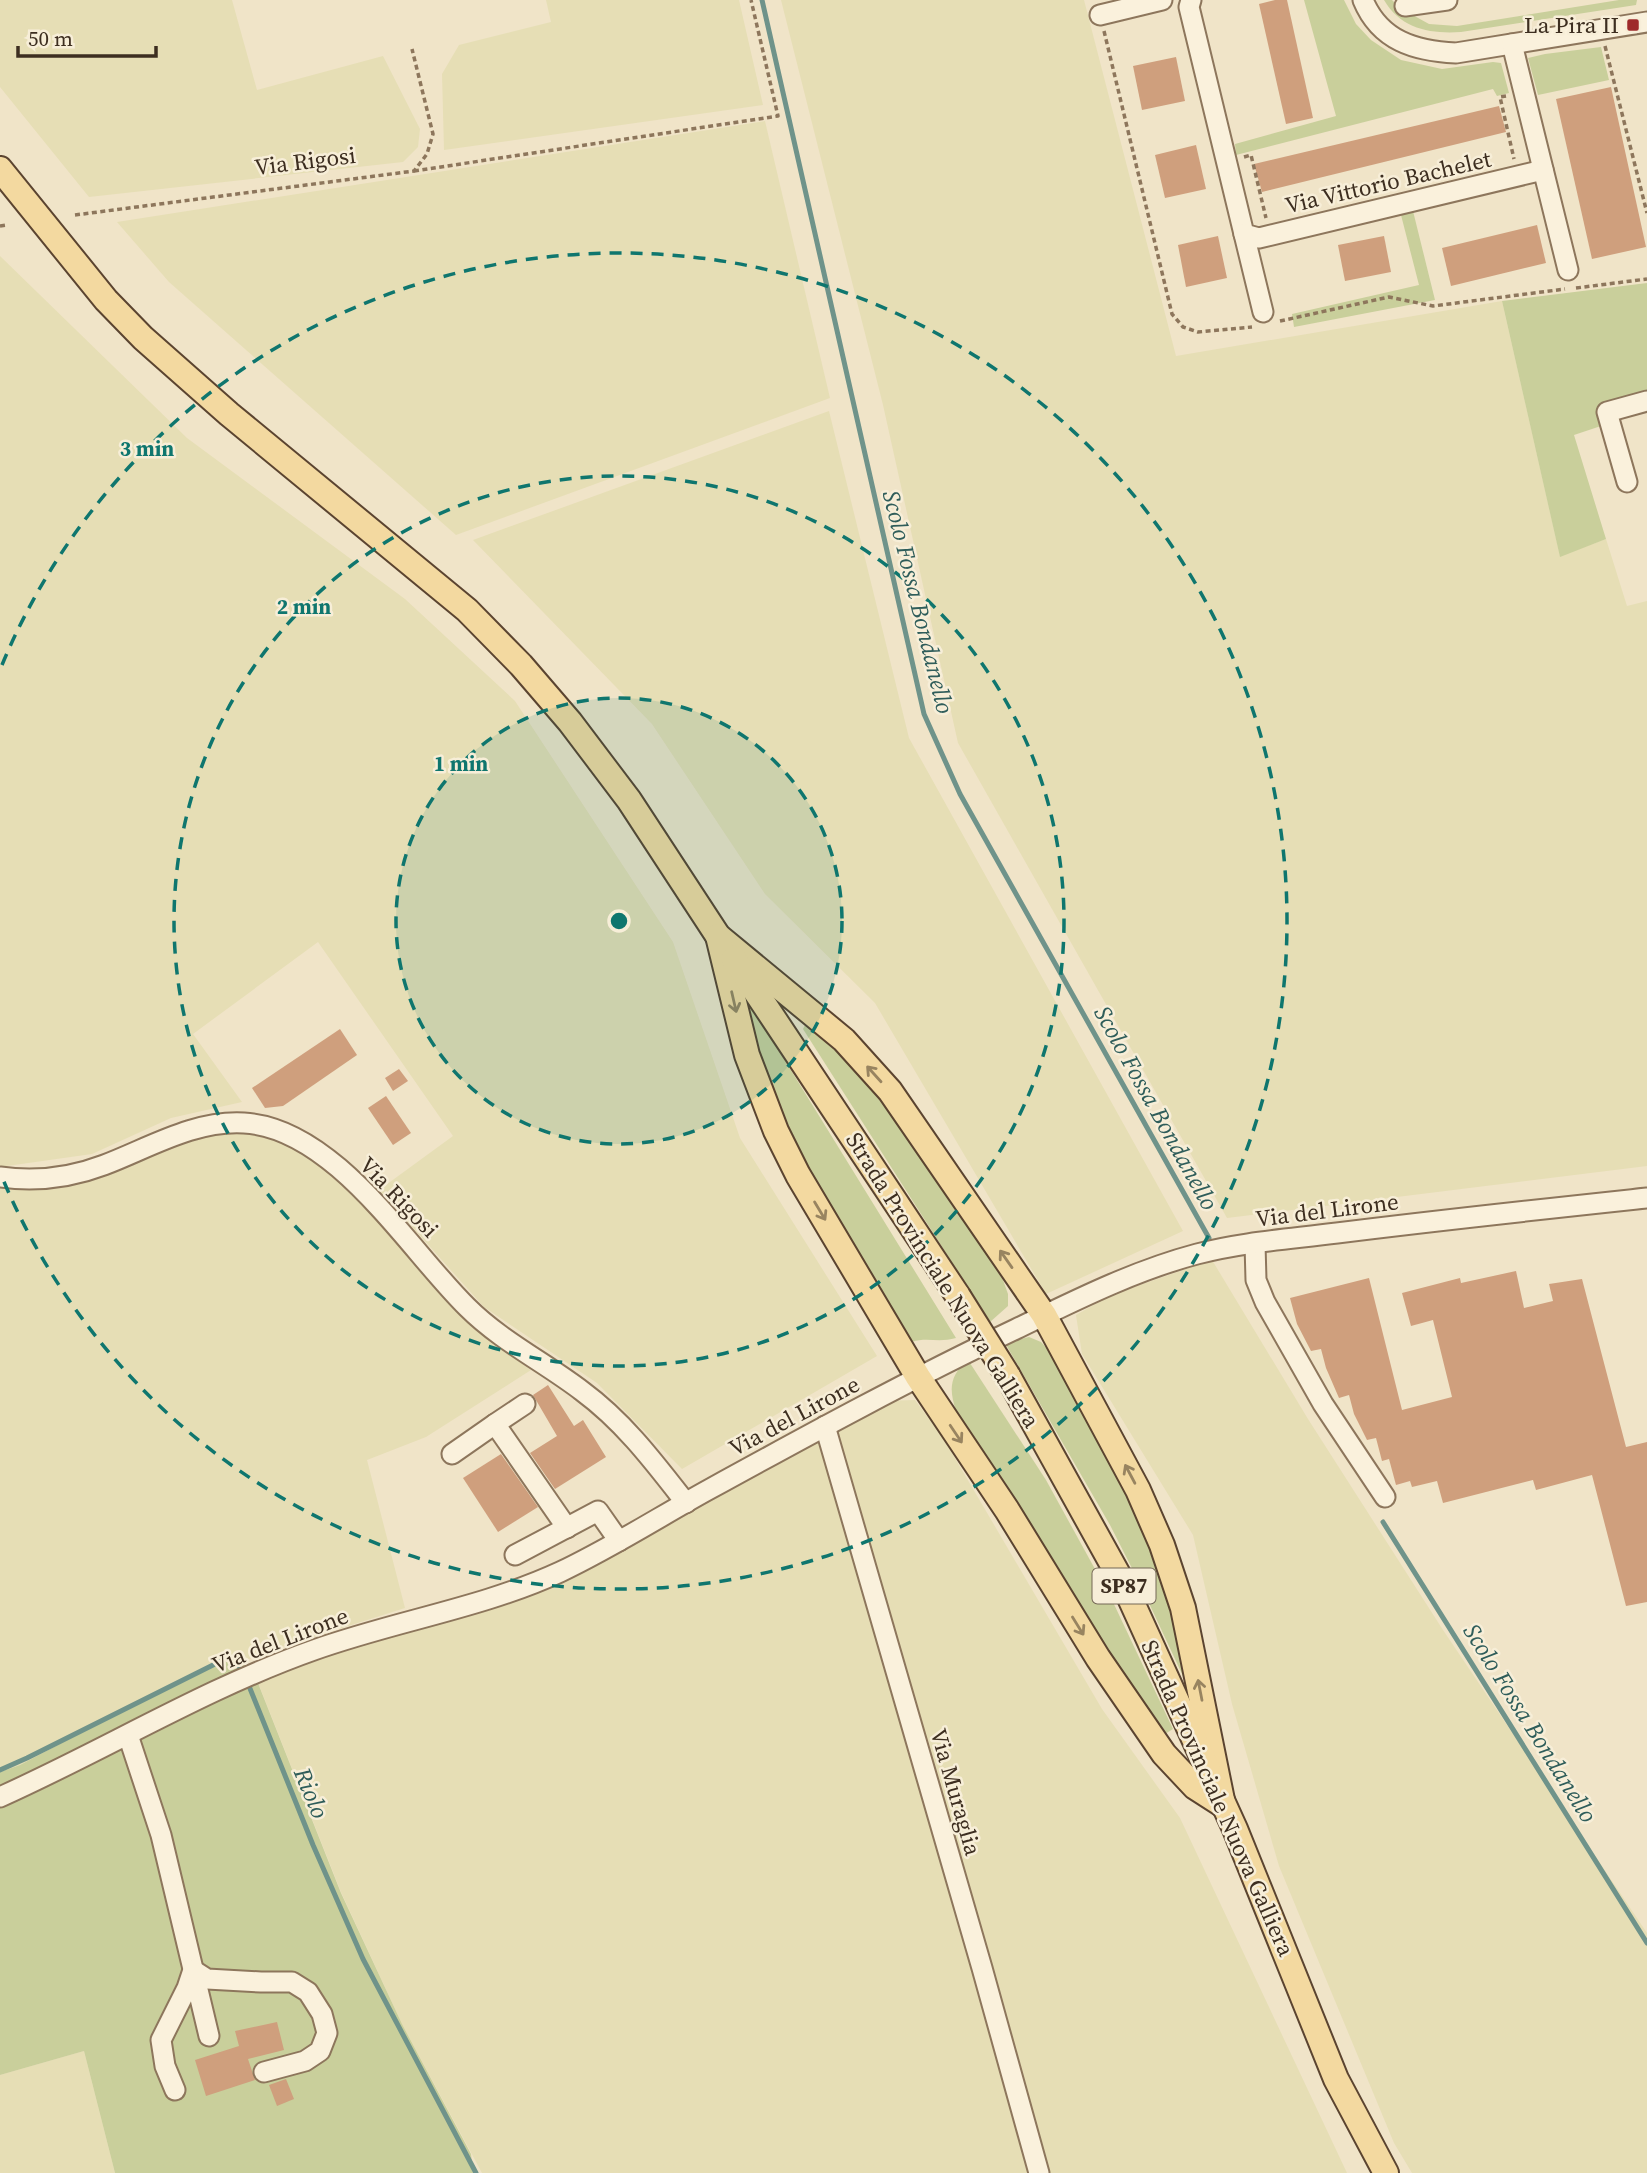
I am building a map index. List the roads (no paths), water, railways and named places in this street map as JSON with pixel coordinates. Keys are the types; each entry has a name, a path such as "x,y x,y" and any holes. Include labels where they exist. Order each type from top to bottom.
{"main road":[{"name":"Strada Provinciale Nuova Galliera","path":"0,169 106,300 143,338 229,414 467,610 521,665 570,722 629,800 958,1296 1008,1376 1125,1587 1235,1829 1336,2079 1386,2173"},
{"path":"718,936 844,1040 890,1091 1044,1315 1138,1490 1162,1545 1183,1608 1223,1805"},
{"path":"718,936 747,1055 776,1131 798,1175 918,1377 1007,1510 1098,1658 1164,1754 1195,1787 1223,1805"}],"street":[{"path":"1100,15 1162,0"},
{"path":"1191,0 1189,7 1263,312"},
{"path":"1363,0 1376,21 1390,35 1406,45 1428,51 1456,53 1647,22"},
{"path":"1405,6 1447,0"},
{"path":"1512,44 1568,270"},
{"name":"Via Vittorio Bachelet","path":"1244,234 1259,238 1543,170"},
{"path":"1627,482 1607,412 1647,401"},
{"name":"Via Rigosi","path":"0,1177 33,1180 75,1174 184,1132 221,1125 244,1123 275,1128 319,1152 356,1185 467,1307 502,1338 582,1390 610,1413 641,1444 686,1503"},
{"name":"Via del Lirone","path":"0,1797 245,1677 315,1649 483,1601 558,1573 620,1542 825,1426 918,1377 1044,1315 1163,1264 1199,1254 1255,1244 1647,1198"},
{"path":"1255,1244 1256,1280 1265,1302 1323,1404 1385,1497"},
{"path":"452,1454 525,1404"},
{"path":"495,1424 567,1528"},
{"name":"Via Muraglia","path":"825,1426 1039,2173"},
{"path":"515,1555 598,1511 620,1542"},
{"path":"128,1735 161,1835 209,2036"},
{"path":"193,1970 207,1979 292,1982 308,1992 322,2014 327,2033 320,2051 305,2061 264,2072"},
{"path":"175,2090 165,2066 161,2040 193,1970"}],"waterway":[{"name":"Scolo Fossa Bondanello","path":"762,0 924,714 960,794 1209,1238"},
{"name":"Scolo Fossa Bondanello","path":"1383,1522 1647,1943"},
{"name":"Riolo","path":"0,1770 229,1657 234,1658 242,1673"},
{"name":"Riolo","path":"247,1681 313,1845 363,1959 476,2173"}],"place":[{"name":"La Pira II","path":"1633,25"}]}
